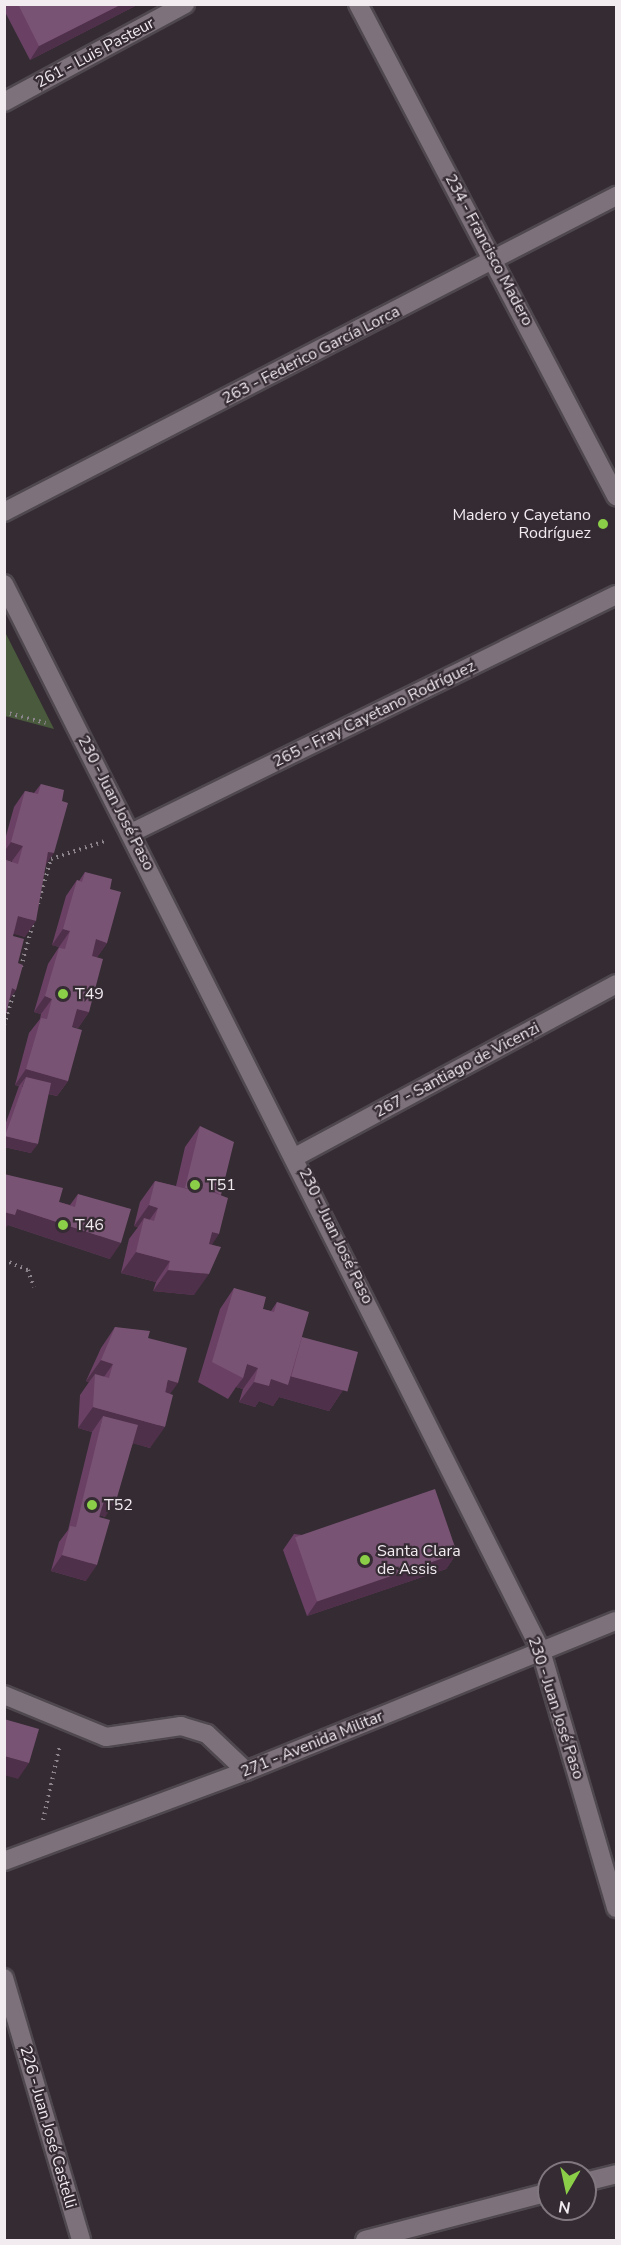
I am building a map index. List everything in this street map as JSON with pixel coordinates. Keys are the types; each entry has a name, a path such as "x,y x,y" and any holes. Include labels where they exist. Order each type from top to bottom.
{"street":[{"name":"261 - Luis Pasteur","path":"4,102 185,4"},
{"name":"234 - Francisco Madero","path":"358,4 496,261 616,496"},
{"name":"263 - Federico García Lorca","path":"4,512 496,261 616,196"},
{"name":"230 - Juan José Paso","path":"4,584 297,1156 541,1651 616,1908"},
{"name":"265 - Fray Cayetano Rodríguez","path":"131,833 616,595"},
{"name":"267 - Santiago de Vicenzi","path":"297,1156 616,984"},
{"name":"271 - Avenida Militar","path":"4,1861 246,1772 616,1621"},
{"path":"4,1695 106,1737 181,1726 207,1734 246,1772"},
{"name":"226 - Juan José Castelli","path":"4,1978 81,2241"},
{"path":"597,2179 616,2174"},
{"path":"365,2241 537,2195"}],"path":[{"path":"4,712 55,726 73,719"},
{"path":"20,970 51,859 131,833"},
{"path":"4,1025 17,981"},
{"path":"4,1260 28,1270 34,1287"},
{"path":"36,1850 65,1722"}],"green space":[{"path":"5,632 54,729 5,716"}],"building":[{"path":"18,4 122,4 39,46"},
{"path":"41,784 64,790 62,801 68,803 54,853 48,852 36,921 18,916 13,936 24,939 18,963 23,965 16,990 12,988 4,1023 4,866 6,860 18,864 23,846 11,842 25,791 38,794"},
{"name":"T49","path":"85,872 112,879 110,889 121,892 107,943 96,939 92,956 103,959 89,1012 77,1009 72,1027 82,1030 68,1081 26,1069 41,1018 47,1019 52,999 45,996 59,948 65,949 70,931 63,929 77,880 82,882"},
{"path":"26,1077 51,1083 38,1144 5,1136"},
{"path":"200,1126 234,1142 221,1195 199,1187 199,1190 185,1188"},
{"path":"4,1174 63,1188 59,1202 75,1207 78,1194 131,1209 121,1243 17,1209 15,1215 4,1212"},
{"path":"155,1181 199,1192 199,1187 228,1198 219,1234 212,1232 209,1244 221,1247 209,1274 168,1270 170,1261 136,1252 144,1218 154,1221 158,1208 149,1205"},
{"path":"234,1288 266,1297 263,1309 274,1312 277,1302 309,1312 288,1385 271,1379 269,1386 254,1382 258,1368 247,1364 243,1378 212,1362"},
{"path":"115,1327 150,1331 148,1338 187,1348 178,1383 168,1380 165,1392 173,1395 165,1427 93,1407 95,1374 109,1378 113,1364 101,1360"},
{"path":"302,1337 358,1352 347,1392 291,1377"},
{"name":"T52","path":"103,1416 138,1425 116,1501 105,1498 99,1517 110,1520 97,1565 62,1555 70,1526 76,1527"},
{"name":"Santa Clara de Assis","path":"435,1489 457,1553 317,1601 295,1537"},
{"path":"4,1719 39,1729 29,1763 4,1756"}],"place":[{"name":"Madero y Cayetano Rodríguez","path":"603,524"},
{"name":"T49","path":"63,994"},
{"name":"T51","path":"195,1185"},
{"name":"T46","path":"63,1225"},
{"name":"T52","path":"92,1505"},
{"name":"Santa Clara de Assis","path":"365,1560"}]}
